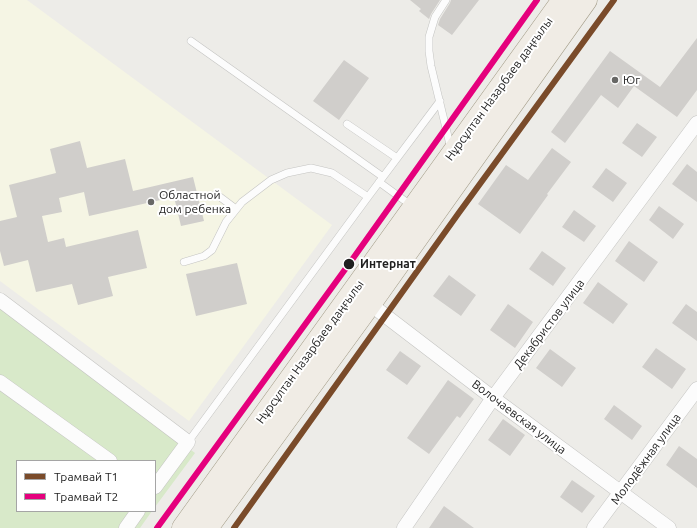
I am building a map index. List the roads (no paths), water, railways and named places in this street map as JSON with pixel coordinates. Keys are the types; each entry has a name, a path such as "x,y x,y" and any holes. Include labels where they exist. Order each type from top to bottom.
{"main road":[{"name":"Нұрсұлтан Назарбаев даңғылы","path":"183,528 563,0"},
{"name":"Нұрсұлтан Назарбаев даңғылы","path":"207,528 370,304 586,0"}],"street":[{"name":"Декабристов улица","path":"404,528 493,398 697,123"},
{"path":"0,300 188,442 156,486"},
{"name":"Волочаевская улица","path":"370,304 493,398 669,528"},
{"path":"0,382 109,460"},
{"name":"Молодёжная улица","path":"594,528 697,389"},
{"path":"126,528 137,512"}],"lane":[{"path":"446,0 434,17 429,36 429,51 431,66 452,154"},
{"path":"191,41 381,180 414,207"},
{"path":"188,442 440,101"},
{"path":"346,124 397,158"},
{"path":"184,262 204,256 212,250 226,222 242,202 271,180 287,173 311,168 332,173 368,197"},
{"path":"216,194 236,209"}],"tram line":[{"name":"T2","path":"157,528 349,264 537,0"},
{"name":"T1","path":"234,528 458,214 614,0"}],"place":[{"name":"Юг","path":"615,80"},
{"name":"Областной дом ребенка","path":"151,202"},
{"name":"Интернат","path":"349,264"}]}
